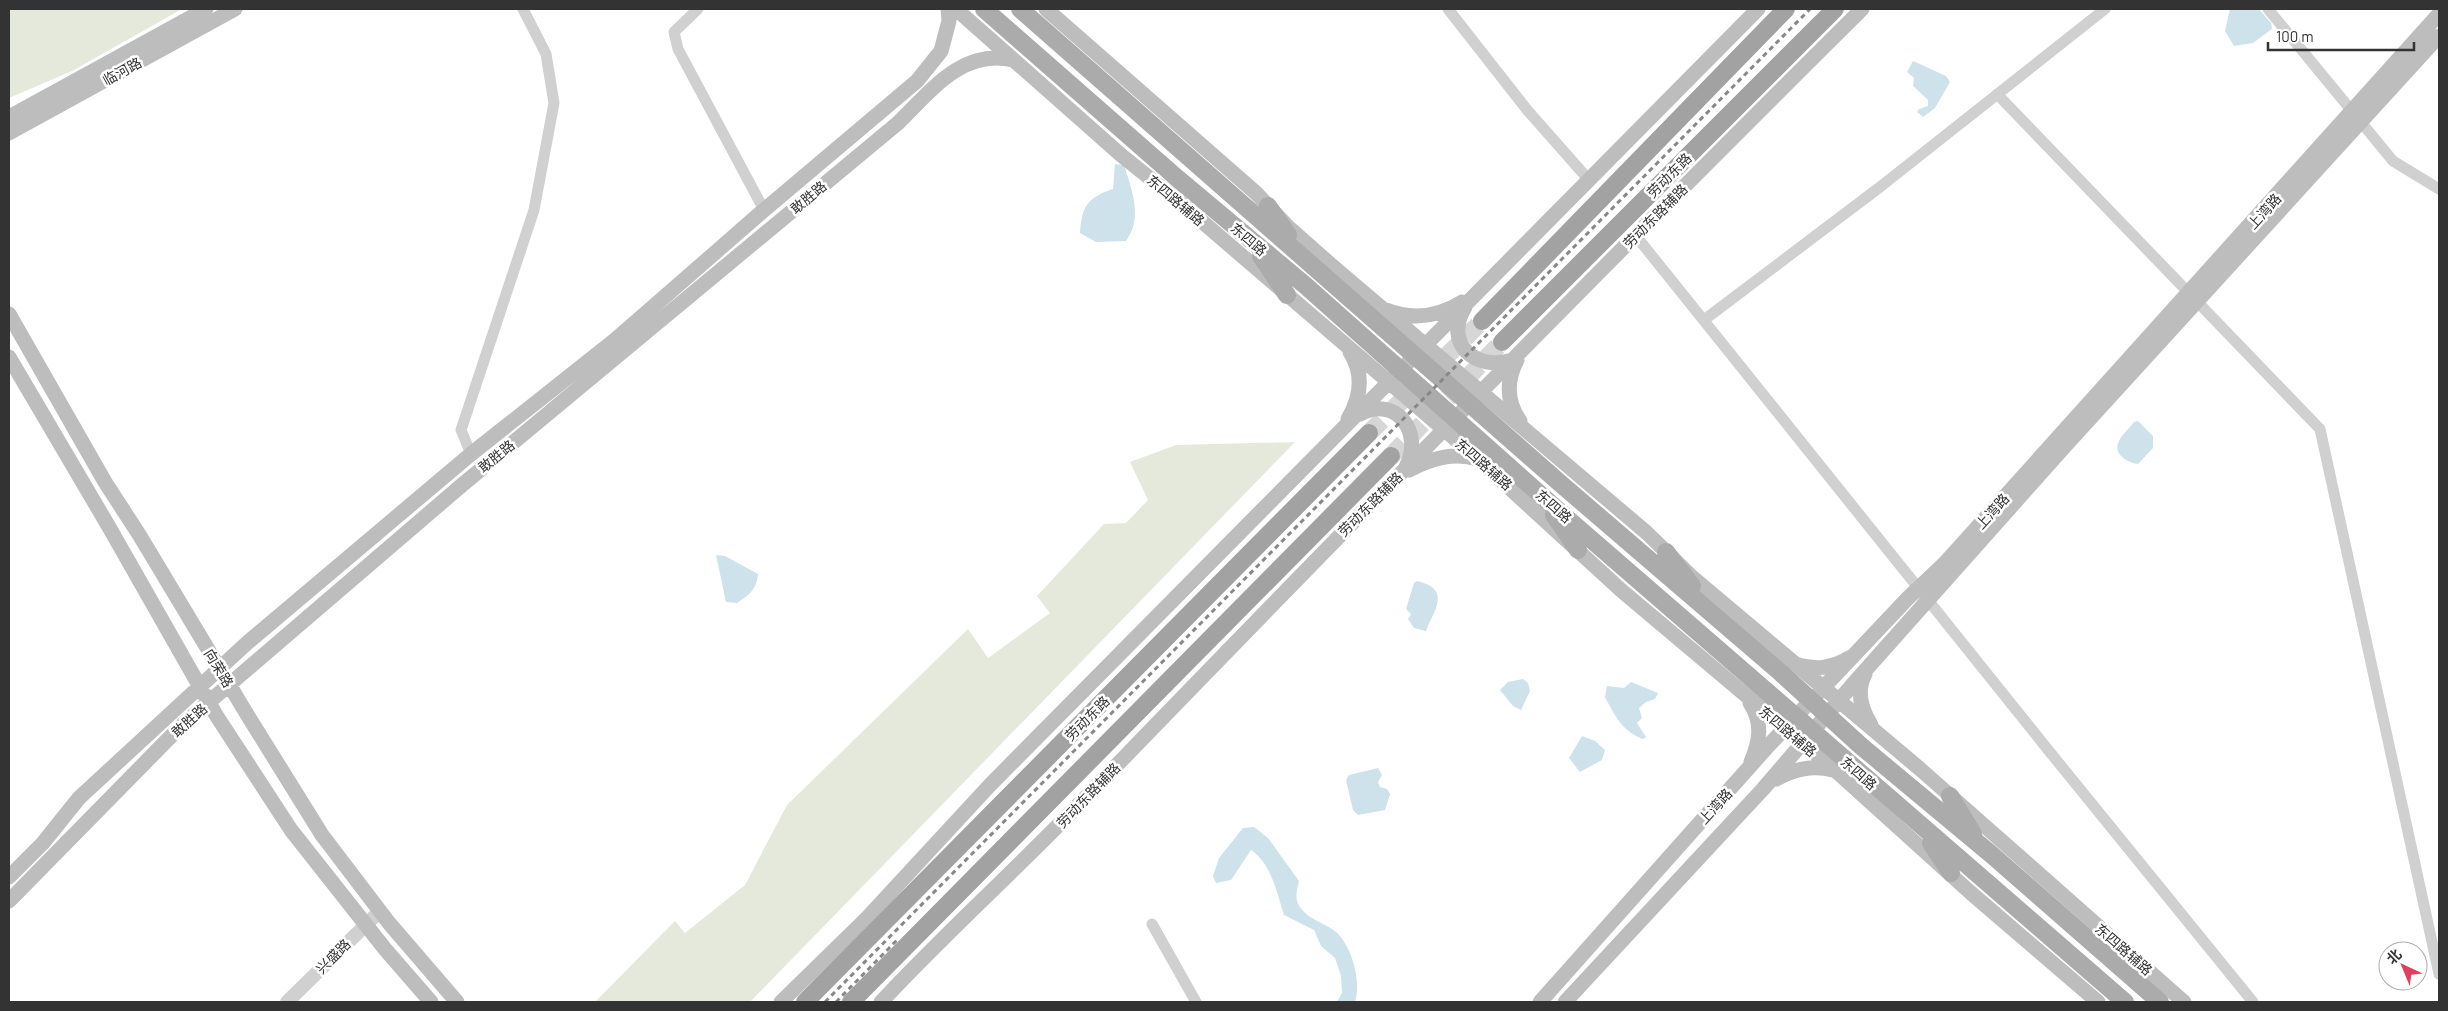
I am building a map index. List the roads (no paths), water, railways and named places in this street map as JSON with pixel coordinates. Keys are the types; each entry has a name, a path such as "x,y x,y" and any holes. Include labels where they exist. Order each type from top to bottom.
{"highway":[{"path":"1482,320 1786,9"},
{"name":"劳动东路","path":"1502,342 1835,9"},
{"name":"劳动东路","path":"805,1002 1369,434"},
{"path":"851,1002 1391,456"}],"main road":[{"name":"临河路","path":"9,117 206,9"},
{"name":"临河路","path":"9,133 235,9"},
{"name":"敢胜路","path":"9,877 42,843 79,798 219,668 472,454 615,340 764,210 885,109 927,70 941,51 949,21 948,9"},
{"name":"东四路辅路","path":"956,9 1346,346 1395,377"},
{"name":"东四路","path":"984,9 1365,338 1395,377 1450,424 1540,494 1808,738 1874,786 2125,1002"},
{"name":"东四路","path":"1020,9 1338,287 1380,315 1476,398 1748,645 1818,695 1827,715 1907,786 1980,845 2160,1002"},
{"path":"1046,9 1268,206 1380,315 1385,333 1384,338 1376,342 1365,338"},
{"path":"781,1002 867,918 990,785 1758,9"},
{"name":"劳动东路辅路","path":"880,1002 926,953 1081,803 1399,475 1862,9"},
{"name":"上湾路","path":"2357,117 2439,14"},
{"name":"上湾路","path":"1540,1002 1745,772 1918,588 1945,563 2357,117 2439,36"},
{"name":"敢胜路","path":"9,901 182,725 462,484 898,123 955,70 972,61 982,59 1002,58 1013,60"},
{"path":"1268,206 1305,258"},
{"path":"1249,239 1287,295"},
{"path":"1380,315 1438,314 1452,308 1483,287"},
{"name":"上湾路","path":"1566,1002 1763,789 2193,296"},
{"path":"1467,304 1459,320 1460,336 1465,350 1475,359 1489,364 1513,360"},
{"name":"向荣路","path":"9,314 105,482 140,536 322,835 382,914 457,1002"},
{"path":"1340,433 1359,395 1358,370 1346,346"},
{"path":"1525,348 1512,370 1508,391 1513,409 1528,432"},
{"name":"向荣路","path":"9,357 109,526 198,687 291,830 368,927 431,1002"},
{"name":"东四路辅路","path":"1476,398 1528,432 1792,663 1818,695 1838,701 1880,736 2184,1002"},
{"path":"1356,417 1378,409 1395,414 1401,418 1410,430 1413,437 1412,451 1399,475"},
{"name":"东四路辅路","path":"1450,424 1480,460 1578,550 1742,692 1791,723"},
{"path":"1399,475 1436,459 1463,455 1520,477"},
{"path":"1540,494 1578,550"},
{"path":"1666,552 1711,613"},
{"path":"1748,645 1792,663 1821,669 1839,664 1862,648"},
{"path":"1868,667 1860,685 1861,703 1868,720 1880,736"},
{"path":"1742,692 1760,722 1758,741 1745,772"},
{"name":"东四路辅路","path":"1808,738 1836,771 2098,1002"},
{"path":"1763,789 1777,778 1800,769 1812,767 1836,771 1874,786"},
{"path":"1950,796 1980,845"},
{"path":"1918,824 1951,873"}],"street":[{"path":"472,454 461,430 534,210 554,103 546,54 523,9"},
{"path":"698,9 674,32 678,48 764,210"},
{"path":"1448,9 1528,111 1589,180"},
{"path":"1704,320 1880,187 2105,9"},
{"path":"2268,9 2393,161 2439,189"},
{"path":"1997,94 2320,429 2439,974"},
{"path":"1636,236 1928,601 2253,1002"},
{"name":"兴盛路","path":"287,1002 382,914"},
{"path":"1152,924 1196,1002"},
{"name":"兴盛路","path":"298,1002 368,927"}],"water":[{"path":"2230,9 2259,9 2271,23 2272,29 2253,43 2234,46 2225,31"},
{"path":"1913,61 1946,76 1950,82 1935,108 1923,117 1917,112 1919,109 1928,106 1928,100 1913,86 1914,78 1907,72"},
{"path":"1115,164 1124,165 1127,174 1133,194 1134,223 1126,241 1096,242 1080,233 1082,216 1092,200 1104,192 1113,189"},
{"path":"2138,421 2153,436 2153,448 2138,464 2122,457 2117,446 2124,433 2134,422"},
{"path":"716,555 725,556 758,574 752,591 737,603 726,602"},
{"path":"1417,581 1434,589 1437,595 1436,608 1426,631 1414,628 1408,619 1411,614 1406,609 1414,583"},
{"path":"1523,679 1528,683 1530,691 1521,710 1513,706 1500,690 1508,682"},
{"path":"1631,682 1658,693 1655,699 1646,702 1639,708 1642,718 1637,723 1646,737 1643,739 1624,727 1605,697 1607,686 1624,688"},
{"path":"1582,736 1595,741 1605,750 1602,760 1580,772 1569,758"},
{"path":"1378,768 1382,775 1378,782 1380,787 1387,789 1390,794 1385,810 1358,815 1353,810 1346,780 1349,775"},
{"path":"1254,827 1268,838 1299,881 1297,898 1298,904 1303,911 1332,929 1345,943 1356,973 1357,993 1355,1002 1337,1002 1342,993 1341,976 1335,958 1321,946 1314,930 1284,915 1276,888 1268,870 1251,850 1231,880 1216,883 1213,876 1219,858 1243,828"}],"tunnel":[{"path":"1369,433 1482,321"},
{"path":"1391,456 1502,342"}],"railway":[{"path":"825,1002 1810,9"},
{"path":"836,1002 899,938"}]}
